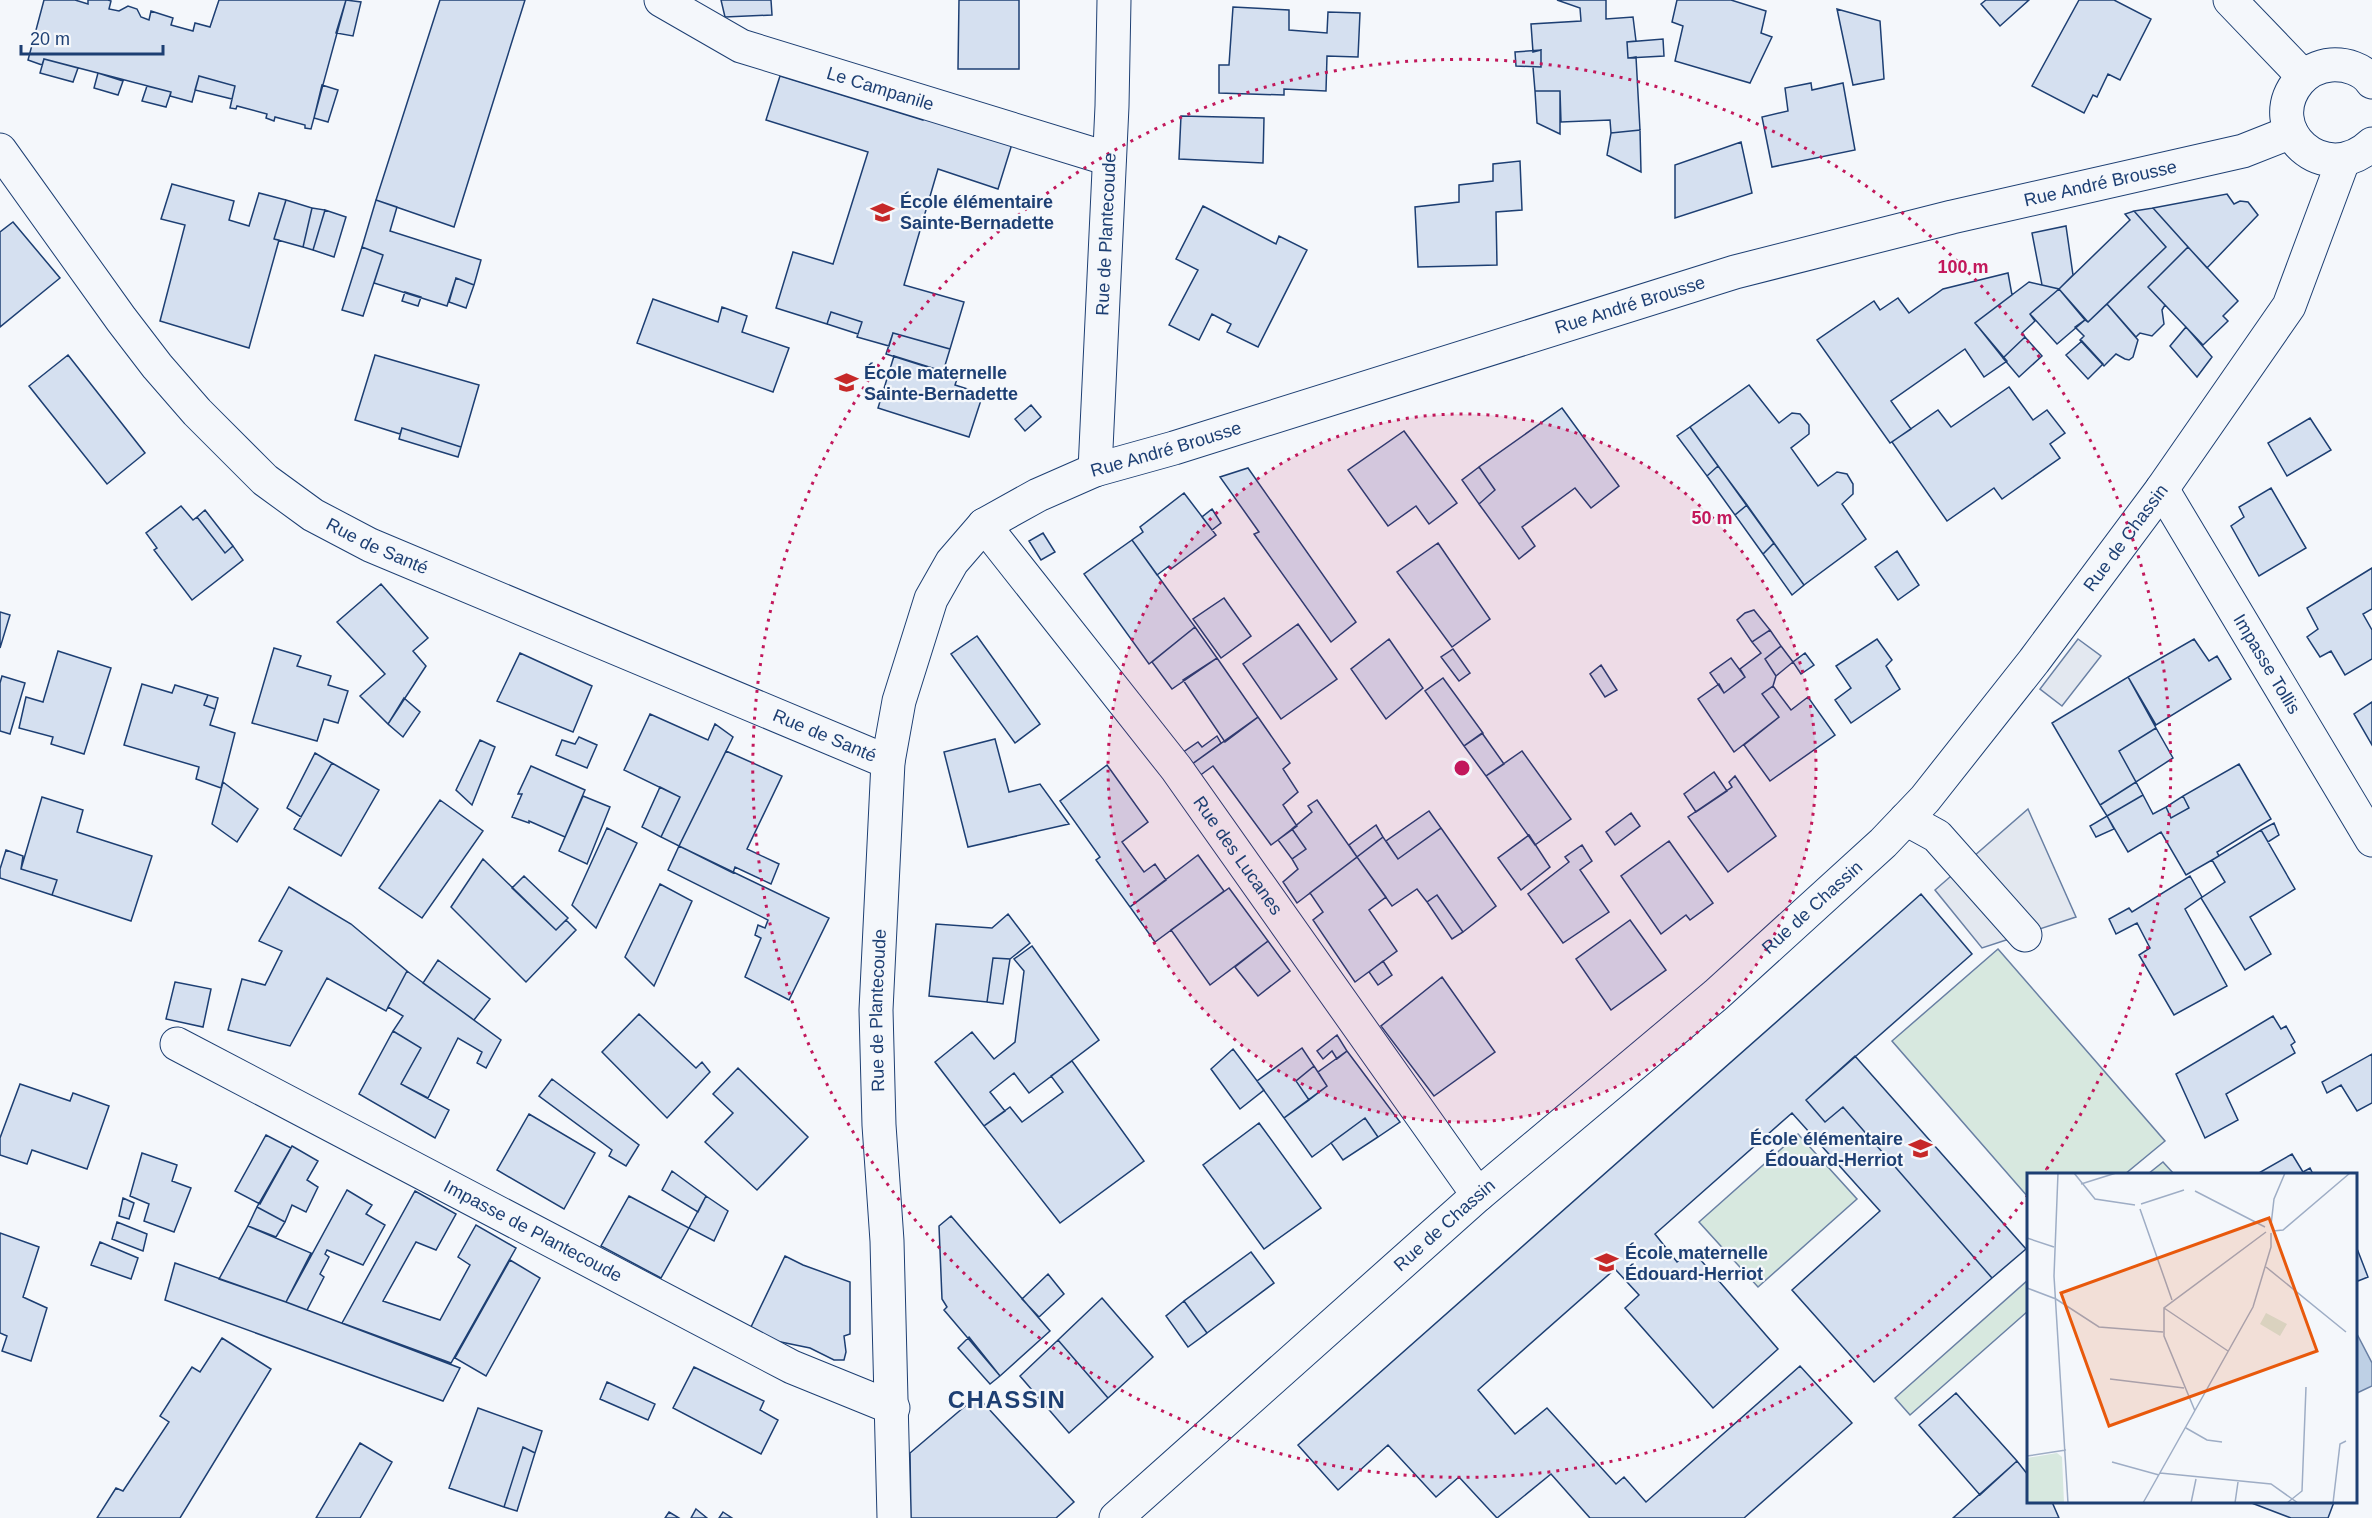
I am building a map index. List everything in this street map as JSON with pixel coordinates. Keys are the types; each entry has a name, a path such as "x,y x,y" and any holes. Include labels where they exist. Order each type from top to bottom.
{"street":[{"name":"Le Campanile","path":"661,0 741,46 1109,159"},
{"name":"Rue de Plantecoude","path":"1095,471 1112,106 1114,0"},
{"path":"2230,0 2303,76"},
{"path":"2363,154 2327,161 2312,155 2300,146 2291,132 2287,117 2288,103 2293,88 2303,76 2322,67 2343,65 2358,69 2371,78"},
{"name":"Rue André Brousse","path":"984,525 1038,495 1095,471 1735,272 1952,217 2243,151 2291,132"},
{"name":"Rue de Santé","path":"0,150 156,366 197,412 265,480 313,515 370,544 888,762"},
{"name":"Rue de Chassin","path":"1116,1518 1478,1195 1716,995 1874,851 1925,799 2034,662 2162,489 2289,306 2363,154"},
{"name":"Impasse Tollis","path":"2162,489 2372,840"},
{"name":"Rue de Plantecoude","path":"894,1518 888,1241 879,1125 876,1010 888,762 899,701 931,599 952,562 984,525"},
{"name":"Rue des Lucanes","path":"984,525 1176,768 1478,1195"},
{"path":"1906,819 1937,836 2025,935"},
{"name":"Impasse de Plantecoude","path":"177,1044 792,1367 893,1408"}],"shaded area":[{"path":"2078,639 2101,656 2062,706 2040,689"},
{"path":"2028,809 2076,917 1982,948 1935,890"},
{"path":"1998,949 2165,1141 2126,1173 2027,1173 2027,1196 1892,1041"},
{"path":"1798,1134 1857,1199 1758,1287 1699,1222"},
{"path":"2163,1162 2173,1173 2149,1173"},
{"path":"2027,1281 2027,1312 1910,1415 1895,1398"}],"water":[{"path":"2357,1334 2372,1363 2372,1386 2357,1393"}],"building":[{"path":"44,0 75,0 88,4 88,0 108,0 111,1 109,9 119,11 128,6 137,9 141,17 149,20 151,11 173,18 171,25 193,31 195,23 210,27 219,0 346,0 311,129 305,128 305,125 275,117 274,121 266,118 267,114 237,106 236,109 230,108 235,86 199,76 192,102 170,96 171,92 44,59 42,65 28,60"},
{"path":"346,0 361,2 353,36 336,33"},
{"path":"440,0 525,0 454,227 376,200"},
{"path":"721,0 771,0 772,15 725,17"},
{"path":"959,0 1019,0 1019,69 958,69"},
{"path":"1557,0 1606,0 1606,19 1633,17 1636,41 1627,42 1628,58 1636,57 1640,130 1611,133 1610,120 1561,122 1560,91 1535,91 1533,67 1541,67 1541,50 1533,52 1531,24 1581,21 1580,8"},
{"path":"1677,0 1731,0 1766,11 1761,33 1772,37 1750,83 1675,61 1683,26 1672,22"},
{"path":"1986,0 2029,0 2000,26 1981,4"},
{"path":"2079,0 2114,0 2151,19 2120,80 2108,74 2097,97 2093,95 2084,113 2032,86"},
{"path":"1233,7 1289,10 1289,30 1327,33 1328,12 1360,13 1358,57 1327,56 1326,91 1284,89 1284,95 1219,93 1219,65 1229,65"},
{"path":"1837,9 1880,21 1884,79 1853,85"},
{"path":"1663,39 1664,56 1628,58 1627,42"},
{"path":"1541,50 1541,67 1516,66 1515,52"},
{"path":"44,59 78,68 73,82 40,73"},
{"path":"98,73 123,81 118,95 94,88"},
{"path":"199,76 235,86 232,99 195,90"},
{"path":"780,76 923,120 925,114 1012,144 998,189 938,169 904,285 964,302 950,349 893,333 889,346 857,337 862,322 831,312 827,324 776,308 793,252 833,264 868,152 766,120"},
{"path":"1811,83 1812,90 1843,83 1855,150 1772,167 1762,117 1788,111 1785,88"},
{"path":"322,85 338,90 328,122 314,118"},
{"path":"147,86 171,92 166,107 142,101"},
{"path":"1535,91 1560,91 1560,134 1537,123"},
{"path":"1181,116 1264,118 1263,163 1179,159"},
{"path":"1640,130 1641,172 1607,155 1611,133"},
{"path":"1741,142 1752,193 1675,218 1675,165"},
{"path":"1520,161 1522,210 1496,212 1497,265 1418,267 1415,207 1459,202 1459,185 1493,181 1493,164"},
{"path":"172,184 234,201 229,220 249,226 259,193 286,200 274,239 279,240 249,348 160,321 185,225 161,219"},
{"path":"2227,194 2234,204 2240,201 2248,202 2258,215 2207,268 2153,208"},
{"path":"286,200 312,208 303,247 274,239"},
{"path":"376,200 397,207 390,231 481,260 474,285 456,278 447,306 374,283 383,255 362,247"},
{"path":"1203,206 1276,244 1279,236 1307,250 1258,347 1227,332 1231,324 1212,314 1199,340 1169,325 1198,270 1176,259"},
{"path":"312,208 325,210 313,250 303,247"},
{"path":"2153,208 2188,247 2148,287 2165,305 2162,310 2164,324 2152,336 2140,333 2136,337 2107,304 2166,247 2134,211"},
{"path":"325,210 346,217 334,257 313,250"},
{"path":"2134,211 2166,247 2088,322 2059,289 2130,220 2125,214"},
{"path":"13,222 60,278 0,327 0,232"},
{"path":"2066,226 2073,275 2059,289 2042,285 2032,233"},
{"path":"362,247 383,255 363,316 342,310"},
{"path":"2188,247 2238,301 2223,316 2228,321 2203,345 2148,287"},
{"path":"2008,273 2012,295 1975,323 2007,361 1984,377 1965,349 1891,401 1911,429 1890,443 1817,340 1874,301 1880,310 1898,298 1909,313 1943,289"},
{"path":"456,278 474,285 466,308 449,302"},
{"path":"2029,282 2059,289 2030,314 2035,321 2022,333 2025,337 2003,358 1975,323"},
{"path":"2059,289 2085,320 2057,344 2030,314"},
{"path":"405,292 421,297 418,306 402,301"},
{"path":"653,299 718,322 722,307 747,316 742,332 789,348 773,392 637,343"},
{"path":"2107,304 2138,340 2133,357 2129,360 2116,354 2104,366 2080,340 2084,336 2075,327 2085,320 2088,322"},
{"path":"831,312 862,322 858,334 827,324"},
{"path":"2186,327 2212,357 2197,377 2170,346"},
{"path":"893,333 950,349 943,372 886,354"},
{"path":"2025,337 2042,356 2019,377 2003,358"},
{"path":"2082,341 2103,364 2088,379 2066,355"},
{"path":"68,355 145,453 107,484 29,386"},
{"path":"375,355 479,385 461,447 402,428 400,434 355,420"},
{"path":"894,356 958,376 955,385 983,394 969,437 878,408"},
{"path":"1749,385 1779,423 1792,413 1800,414 1809,425 1809,434 1791,448 1818,486 1837,472 1847,474 1853,484 1853,494 1842,504 1866,539 1804,585 1690,427"},
{"path":"2009,387 2033,420 2047,410 2065,433 2050,444 2060,458 2002,499 1994,488 1947,521 1892,442 1938,410 1951,427"},
{"path":"1031,405 1041,417 1025,431 1015,419"},
{"path":"1562,408 1619,486 1591,508 1575,488 1522,527 1535,546 1519,559 1479,504 1495,490 1479,467"},
{"path":"2310,418 2331,450 2287,476 2268,443"},
{"path":"1690,427 1718,466 1707,476 1677,436"},
{"path":"402,428 461,447 458,457 399,439"},
{"path":"1404,431 1457,503 1429,524 1416,506 1388,526 1348,470"},
{"path":"1718,466 1747,505 1735,515 1707,476"},
{"path":"1479,467 1495,490 1479,504 1462,480"},
{"path":"1248,468 1356,622 1331,642 1254,534 1259,532 1220,477"},
{"path":"2271,488 2306,548 2259,576 2231,526 2244,517 2239,507"},
{"path":"1184,493 1216,535 1171,569 1169,566 1157,575 1132,540 1143,532 1140,527"},
{"path":"1747,505 1774,543 1763,554 1735,515"},
{"path":"181,506 193,520 197,517 225,553 233,546 243,560 192,600 154,550 157,548 146,533"},
{"path":"1212,509 1221,523 1212,530 1202,517"},
{"path":"205,510 233,546 225,553 197,517"},
{"path":"1043,533 1055,552 1041,560 1029,541"},
{"path":"1132,540 1195,627 1149,664 1084,574"},
{"path":"1438,543 1490,619 1452,647 1397,572"},
{"path":"1774,543 1804,585 1792,595 1763,554"},
{"path":"1897,551 1919,585 1898,600 1875,567"},
{"path":"2372,568 2372,609 2363,614 2372,630 2372,659 2345,675 2331,651 2320,657 2307,637 2318,629 2307,608"},
{"path":"381,584 428,638 413,651 426,666 388,724 360,696 385,674 337,622"},
{"path":"1224,598 1251,636 1221,658 1193,619"},
{"path":"1754,610 1770,630 1752,642 1737,620 1745,613"},
{"path":"0,612 10,615 0,648"},
{"path":"1298,624 1337,679 1281,719 1243,664"},
{"path":"1195,627 1217,658 1172,689 1152,662"},
{"path":"1770,630 1781,646 1765,659 1776,676 1773,686 1762,694 1779,717 1734,752 1698,699 1719,684 1724,693 1745,677 1740,669 1761,653 1752,642"},
{"path":"977,636 1040,724 1015,743 951,654"},
{"path":"1389,639 1423,688 1386,719 1351,669"},
{"path":"1877,639 1892,660 1886,666 1900,689 1851,723 1835,700 1851,688 1836,666"},
{"path":"2194,639 2209,661 2217,656 2231,679 2156,725 2128,677"},
{"path":"1781,646 1793,662 1776,676 1765,659"},
{"path":"274,648 301,656 297,666 331,676 328,685 348,691 338,723 324,719 317,741 252,723"},
{"path":"1453,649 1470,673 1459,681 1441,657"},
{"path":"58,651 111,668 84,754 51,744 53,737 19,728 26,697 43,702"},
{"path":"520,653 592,686 573,732 497,701"},
{"path":"1805,653 1814,665 1801,674 1793,662"},
{"path":"1217,658 1258,717 1225,742 1183,680"},
{"path":"1731,658 1745,677 1724,693 1710,673"},
{"path":"1601,665 1617,690 1605,697 1590,674"},
{"path":"2,676 25,683 10,734 0,731"},
{"path":"2128,677 2156,728 2119,751 2136,782 2100,805 2052,723"},
{"path":"1443,678 1483,733 1464,746 1425,691"},
{"path":"142,684 172,693 175,685 208,695 204,705 215,709 210,725 235,733 221,788 196,779 199,767 124,745"},
{"path":"1773,686 1791,710 1808,697 1835,735 1770,781 1744,745 1779,717 1762,694"},
{"path":"208,695 218,698 215,709 204,705"},
{"path":"404,698 420,712 403,737 388,724"},
{"path":"2372,702 2372,745 2354,714"},
{"path":"650,714 708,740 715,724 733,737 679,846 661,837 680,797 624,770"},
{"path":"1258,717 1290,763 1283,769 1298,792 1283,805 1297,826 1271,845 1213,766 1195,779 1188,767"},
{"path":"2156,728 2173,758 2136,782 2119,751"},
{"path":"1482,733 1504,764 1486,776 1464,746"},
{"path":"1217,736 1221,743 1188,767 1179,755 1198,742 1202,747"},
{"path":"579,737 597,745 587,768 556,755 562,740 575,744"},
{"path":"995,739 1009,792 1040,784 1069,824 968,847 944,752"},
{"path":"480,740 495,747 472,805 456,790"},
{"path":"726,751 782,776 747,849 779,864 771,884 735,867 733,873 679,846"},
{"path":"1522,751 1571,819 1535,845 1486,776"},
{"path":"315,753 332,763 301,817 287,808"},
{"path":"332,763 379,790 341,856 294,829"},
{"path":"2239,764 2271,819 2217,852 2219,856 2186,875 2161,832 2128,852 2107,816 2143,795 2153,814 2166,807 2171,818 2189,808 2183,796"},
{"path":"1107,765 1148,822 1122,842 1144,872 1155,864 1166,880 1130,907 1096,860 1100,857 1060,801"},
{"path":"531,766 585,790 565,837 529,821 529,823 512,817 522,794 518,794"},
{"path":"1714,772 1727,791 1696,812 1684,794"},
{"path":"1735,776 1776,836 1728,872 1688,817 1732,787 1729,782"},
{"path":"223,782 258,809 237,842 212,824"},
{"path":"2136,782 2143,795 2107,816 2100,805"},
{"path":"660,787 680,797 661,837 642,827"},
{"path":"583,796 610,807 587,864 559,851"},
{"path":"2183,796 2189,808 2171,818 2166,807"},
{"path":"42,797 83,810 77,832 152,856 131,921 52,895 57,880 21,869"},
{"path":"440,800 483,831 422,918 379,888"},
{"path":"1317,800 1357,857 1297,903 1283,882 1298,869 1292,859 1306,849 1292,829 1312,812 1308,806"},
{"path":"1429,811 1441,828 1398,859 1386,841"},
{"path":"1631,813 1640,826 1615,845 1606,832"},
{"path":"2107,816 2114,829 2096,837 2090,826"},
{"path":"2274,823 2279,835 2268,842 2261,830"},
{"path":"1376,825 1383,837 1357,857 1349,845"},
{"path":"607,828 637,843 596,928 572,905"},
{"path":"1441,828 1496,906 1463,932 1437,895 1427,902 1417,889 1392,906 1357,857 1383,837 1398,859"},
{"path":"1292,829 1306,849 1292,859 1278,840"},
{"path":"2261,830 2295,889 2250,917 2271,954 2245,970 2201,898 2225,882 2212,860"},
{"path":"1529,835 1550,867 1521,890 1498,858"},
{"path":"1669,841 1713,903 1690,920 1686,915 1661,934 1621,876"},
{"path":"1582,845 1592,861 1580,870 1609,912 1563,943 1528,894 1569,862 1565,857"},
{"path":"679,846 829,918 789,1000 745,977 761,938 755,935 758,925 765,928 768,920 668,870"},
{"path":"6,850 23,856 21,869 57,880 52,895 0,878 0,869"},
{"path":"1198,855 1224,891 1155,942 1130,907"},
{"path":"1357,857 1386,897 1369,910 1397,951 1355,982 1313,920 1323,912 1310,893"},
{"path":"483,859 556,930 566,920 576,930 526,982 451,907"},
{"path":"524,876 568,918 556,930 512,888"},
{"path":"2190,876 2202,897 2185,909 2227,986 2174,1015 2139,955 2150,948 2137,923 2116,934 2109,919 2129,908 2132,912"},
{"path":"660,884 692,901 654,986 625,957"},
{"path":"289,887 351,924 407,971 386,1011 327,978 290,1046 228,1030 242,979 265,985 282,951 259,941"},
{"path":"1229,888 1268,941 1210,985 1171,930"},
{"path":"1921,894 1972,954 1806,1100 1825,1122 1843,1107 1992,1278 1874,1382 1792,1290 1880,1211 1792,1113 1655,1234 1677,1262 1692,1250 1778,1349 1713,1408 1625,1308 1639,1295 1615,1269 1478,1390 1515,1434 1547,1408 1616,1484 1624,1477 1646,1502 1800,1366 1852,1423 1744,1518 1590,1518 1551,1474 1497,1518 1459,1477 1436,1497 1388,1445 1338,1490 1298,1445"},
{"path":"1437,895 1463,932 1452,939 1427,902"},
{"path":"1008,914 1030,943 1010,959 993,958 987,1002 929,996 936,924 992,928"},
{"path":"1630,920 1666,970 1611,1010 1576,959"},
{"path":"1268,941 1290,971 1258,996 1235,967"},
{"path":"1032,946 1099,1040 1029,1093 1014,1073 990,1092 1005,1111 984,1126 935,1062 972,1032 994,1059 1015,1042 1024,971 1014,959"},
{"path":"993,958 1010,959 1003,1004 987,1002"},
{"path":"438,960 490,999 474,1020 423,983"},
{"path":"1383,961 1392,975 1378,985 1369,972"},
{"path":"407,971 501,1040 486,1068 477,1063 482,1052 458,1038 428,1098 401,1084 421,1048 393,1031 403,1016 388,1007"},
{"path":"1442,977 1495,1052 1434,1096 1381,1026"},
{"path":"175,982 211,989 203,1027 166,1019"},
{"path":"639,1014 696,1068 702,1062 710,1072 667,1118 602,1052"},
{"path":"2273,1016 2281,1029 2286,1026 2295,1042 2291,1045 2295,1053 2226,1094 2238,1120 2205,1138 2176,1074"},
{"path":"393,1031 421,1048 401,1084 449,1110 435,1138 359,1094"},
{"path":"1337,1035 1347,1051 1337,1059 1332,1051 1323,1059 1317,1051"},
{"path":"1302,1048 1314,1066 1296,1081 1309,1100 1284,1118 1257,1081"},
{"path":"1233,1049 1264,1090 1240,1109 1211,1069"},
{"path":"1347,1051 1400,1122 1378,1137 1365,1118 1312,1157 1284,1118 1327,1086 1318,1072"},
{"path":"2372,1054 2372,1103 2357,1111 2341,1085 2327,1093 2322,1082"},
{"path":"1855,1056 2026,1249 1992,1278 1843,1107 1825,1122 1806,1100"},
{"path":"1072,1061 1144,1161 1060,1223 984,1126 1010,1107 1022,1122 1063,1092 1051,1076"},
{"path":"1314,1066 1327,1086 1309,1100 1296,1081"},
{"path":"738,1068 808,1137 757,1190 705,1142 733,1113 713,1094"},
{"path":"552,1079 639,1145 626,1166 609,1156 612,1150 539,1096"},
{"path":"20,1084 70,1101 73,1093 109,1106 87,1169 32,1150 27,1164 0,1155 0,1138"},
{"path":"529,1114 595,1153 564,1209 497,1170"},
{"path":"1365,1118 1378,1137 1343,1160 1331,1143"},
{"path":"1259,1123 1321,1208 1264,1249 1203,1165"},
{"path":"266,1135 291,1148 260,1204 235,1191"},
{"path":"292,1146 318,1161 307,1180 318,1187 306,1212 292,1205 285,1222 257,1207"},
{"path":"142,1153 177,1165 172,1181 191,1188 174,1232 144,1221 149,1204 130,1196"},
{"path":"2292,1154 2303,1172 2301,1173 2259,1173"},
{"path":"2310,1168 2312,1173 2301,1173"},
{"path":"672,1171 706,1196 698,1212 662,1190"},
{"path":"347,1190 372,1205 366,1214 385,1225 363,1265 327,1250 325,1254 329,1257 320,1274 324,1277 307,1310 286,1302"},
{"path":"415,1191 456,1214 436,1250 416,1242 383,1301 440,1320 470,1265 458,1257 476,1225 516,1248 451,1363 342,1323"},
{"path":"629,1196 689,1228 661,1278 601,1246"},
{"path":"706,1196 728,1211 714,1241 689,1228"},
{"path":"123,1198 134,1203 129,1219 119,1216"},
{"path":"257,1207 285,1222 276,1237 248,1226"},
{"path":"951,1216 1050,1331 1000,1376 944,1310 947,1307 942,1299 939,1226"},
{"path":"117,1222 147,1234 143,1251 112,1239"},
{"path":"248,1226 311,1253 286,1302 219,1279"},
{"path":"0,1233 39,1247 23,1297 47,1308 31,1361 2,1351 7,1336 0,1333"},
{"path":"100,1242 138,1258 131,1279 91,1265"},
{"path":"2357,1249 2368,1277 2358,1281 2357,1278"},
{"path":"1251,1252 1274,1283 1207,1333 1184,1301"},
{"path":"785,1256 850,1282 850,1334 844,1336 846,1352 844,1360 834,1360 810,1348 776,1341 751,1327"},
{"path":"510,1260 540,1278 486,1376 455,1358"},
{"path":"175,1263 460,1368 443,1401 165,1300"},
{"path":"1048,1274 1064,1294 1039,1317 1022,1299"},
{"path":"1102,1298 1153,1357 1108,1398 1058,1340"},
{"path":"1184,1301 1207,1333 1188,1347 1166,1316"},
{"path":"969,1337 1000,1376 990,1384 958,1348"},
{"path":"222,1338 271,1369 180,1518 97,1518 116,1488 123,1491 169,1422 160,1416 192,1367 200,1372"},
{"path":"1058,1340 1108,1398 1069,1433 1020,1376"},
{"path":"694,1367 764,1401 760,1410 778,1420 761,1454 673,1408"},
{"path":"607,1382 655,1404 648,1420 600,1399"},
{"path":"1956,1393 2017,1461 1980,1495 1919,1425"},
{"path":"977,1396 1074,1502 1056,1518 911,1518 910,1453"},
{"path":"478,1408 542,1431 535,1453 523,1447 504,1507 449,1488"},
{"path":"360,1443 392,1462 360,1518 316,1518"},
{"path":"523,1447 535,1453 517,1511 504,1507"},
{"path":"2017,1461 2027,1474 2027,1503 2052,1503 2059,1518 1953,1518"},
{"path":"2252,1503 2334,1503 2328,1518 2291,1518"},
{"path":"696,1509 707,1518 691,1518"},
{"path":"669,1512 679,1518 665,1518"},
{"path":"723,1512 732,1518 719,1518"}],"place":[{"name":"École élémentaire Sainte-Bernadette","path":"882,212"},
{"name":"École maternelle Sainte-Bernadette","path":"846,383"},
{"name":"École élémentaire Édouard-Herriot","path":"1921,1149"},
{"name":"École maternelle Édouard-Herriot","path":"1607,1263"}],"district":[{"name":"CHASSIN","path":"1007,1399"}]}
